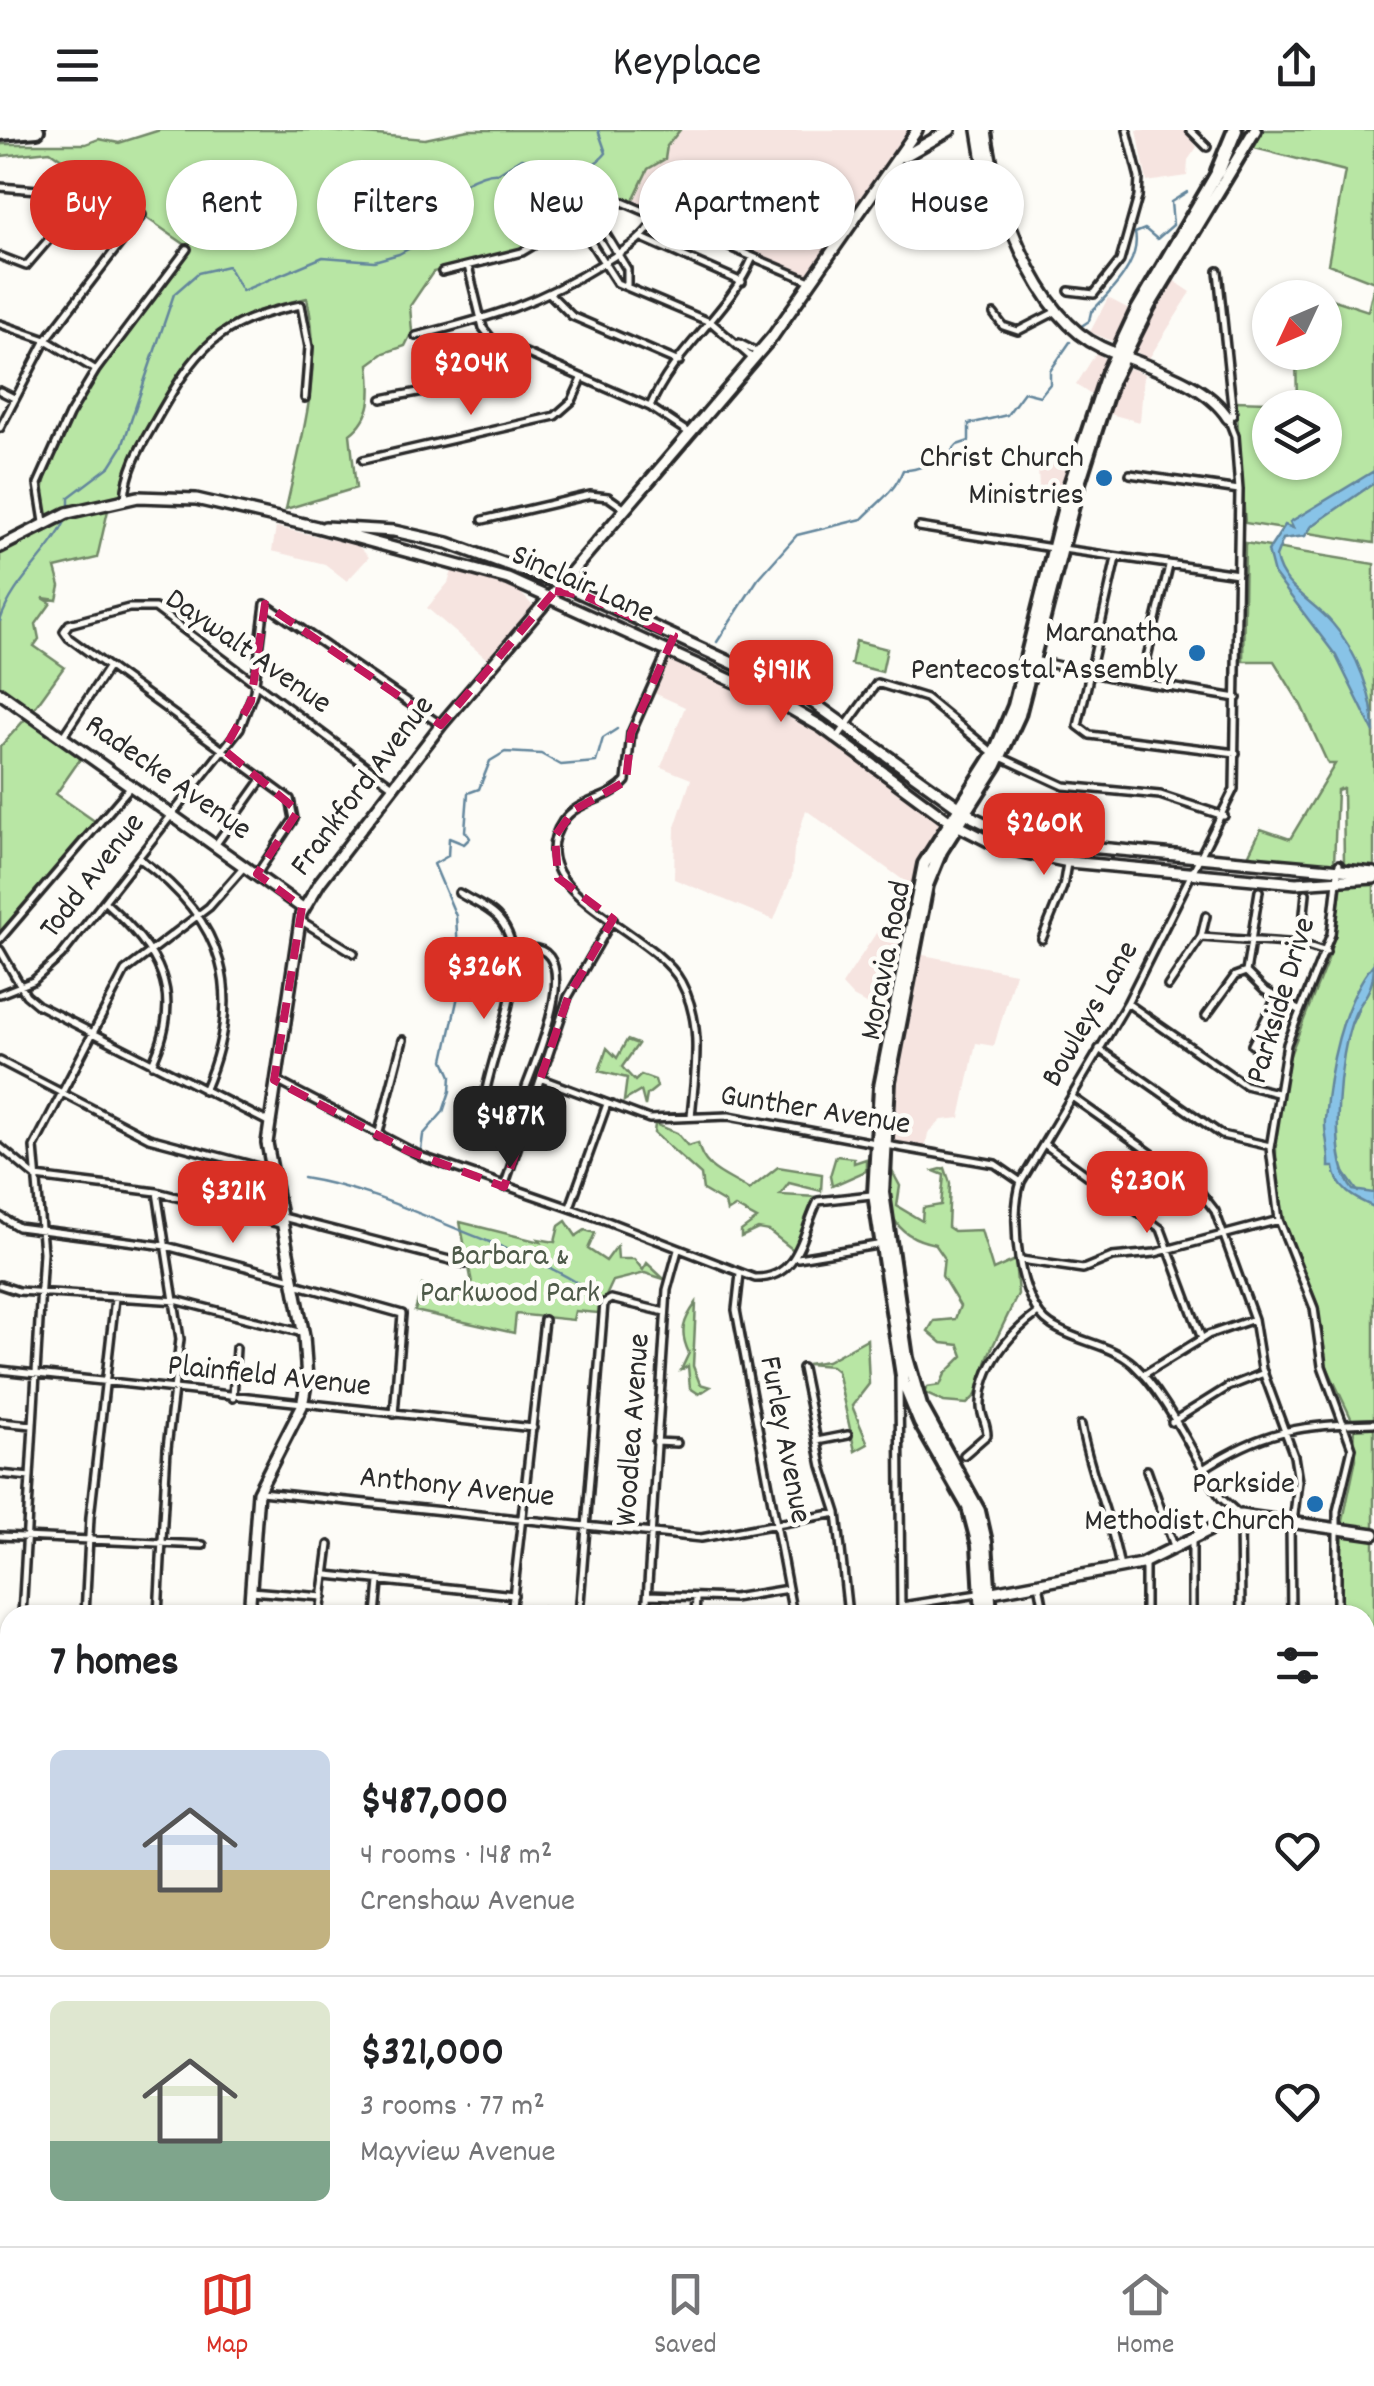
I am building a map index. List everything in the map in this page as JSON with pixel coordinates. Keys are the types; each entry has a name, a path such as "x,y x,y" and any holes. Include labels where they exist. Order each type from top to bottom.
{"highway":[{"path":"0,133 37,130"},
{"path":"1218,171 1238,130"}],"main road":[{"name":"Moravia Road","path":"1120,355 1255,130"},
{"name":"Moravia Road","path":"983,1605 979,1512 914,1386 874,1194 880,1088 916,888 929,852 953,824 998,755 1032,659 1086,430 1120,355 1218,171"},
{"name":"Moravia Road","path":"878,1144 884,1244 900,1363 911,1405 968,1508 988,1605"}],"street":[{"name":"Frankford Avenue","path":"896,160 917,130"},
{"path":"901,160 924,142 950,130"},
{"path":"978,130 983,160"},
{"path":"986,130 989,160"},
{"path":"1069,291 1094,294 1123,253 1140,185 1128,130"},
{"path":"1190,130 1207,146"},
{"path":"906,145 924,142"},
{"path":"0,187 30,187"},
{"name":"Frankford Avenue","path":"250,1605 258,1492 302,1406 308,1360 270,1170 268,1122 304,908 441,725 756,356 875,191"},
{"path":"416,336 481,320 551,295 639,240"},
{"path":"0,256 25,267 40,250"},
{"path":"0,428 46,340 116,250"},
{"path":"44,522 37,499 42,474 96,370 187,250"},
{"path":"442,272 525,250"},
{"path":"595,250 617,283 712,324 756,356"},
{"path":"616,250 627,270 627,286"},
{"path":"669,250 742,282"},
{"path":"739,250 812,281"},
{"path":"1024,250 1057,311 1080,335 1201,392 1228,418"},
{"path":"650,407 660,386 742,282 753,256"},
{"path":"468,266 487,334 503,345 650,407 690,434"},
{"name":"Bowleys Lane","path":"1038,1313 1028,1296 1021,1260 1016,1207 1021,1182 1126,1003 1224,816 1234,789 1239,490 1235,436 1228,418 1233,415 1218,271"},
{"path":"551,295 572,316 679,362"},
{"path":"126,498 130,466 194,356 247,317 301,306 309,348 305,398"},
{"path":"994,314 1003,326 1018,330 1057,311"},
{"path":"0,324 46,340 96,370"},
{"path":"382,399 475,377 491,366 503,345"},
{"path":"364,460 555,416 570,404 582,379"},
{"path":"0,391 14,398"},
{"path":"1130,474 1239,490"},
{"path":"482,520 590,495 608,497 625,509"},
{"name":"Sinclair Lane","path":"0,547 67,513 126,498 196,500 318,527 488,572 524,586 584,594 748,670 848,724 963,809 1003,832 1070,846 1374,875"},
{"name":"Sinclair Lane","path":"318,527 394,531 494,556 667,652 798,712 953,824 1002,848 1068,862 1296,882 1338,871"},
{"path":"919,527 1238,574"},
{"path":"488,572 494,556"},
{"path":"1116,558 1078,726 1090,735 1236,753"},
{"path":"1140,682 1169,566"},
{"path":"524,586 539,608"},
{"name":"Todd Avenue","path":"0,994 52,966 224,750 244,720 254,683 265,604 441,725"},
{"name":"Daywalt Avenue","path":"109,667 64,630 72,623 149,606 394,787"},
{"path":"674,636 631,733 626,781 613,794 567,816 552,846 558,878 660,953 686,994 697,1041 691,1117"},
{"path":"1032,659 1087,673 1237,698"},
{"path":"63,736 109,667 264,778 295,808 292,824 257,874"},
{"path":"742,685 748,670"},
{"path":"837,738 876,683 882,684 926,698 998,755 1064,786 1160,794 1224,816"},
{"name":"Radecke Avenue","path":"0,693 304,908"},
{"path":"216,844 264,778"},
{"path":"0,939 132,785"},
{"path":"1042,940 1070,846"},
{"path":"140,859 176,889 200,916 218,952 226,1006 221,1047 204,1091"},
{"path":"23,1605 41,1293 42,1230 34,1147 118,982 151,947 200,916 246,865"},
{"name":"Parkside Drive","path":"1337,1605 1339,1496 1352,1453 1322,1366 1314,1308 1279,1220 1270,1146 1287,1044 1326,952 1338,871"},
{"path":"1246,972 1259,891"},
{"path":"1300,944 1306,893"},
{"path":"459,894 500,920 515,950 510,996 492,1052 485,1096"},
{"path":"106,903 151,947 167,1001 164,1036 152,1064"},
{"path":"1168,986 1201,937 1206,916"},
{"path":"504,1187 577,975 612,919"},
{"path":"300,920 354,953"},
{"path":"1201,937 1300,944 1326,952"},
{"path":"515,950 531,946 542,950 553,964 558,984 526,1087"},
{"path":"0,950 34,1002 268,1122"},
{"path":"1246,972 1276,998 1300,1011"},
{"path":"1206,1016 1235,976 1246,972"},
{"path":"1252,1044 1276,998"},
{"path":"1126,1003 1245,1086 1277,1092"},
{"path":"378,1136 402,1040"},
{"path":"1099,1049 1222,1135 1270,1146"},
{"path":"0,1061 157,1141 270,1170"},
{"name":"Gunther Avenue","path":"542,1079 649,1119 740,1117 995,1164 1021,1182"},
{"path":"274,1080 378,1136 740,1274 766,1278 798,1258 884,1244"},
{"path":"1072,1097 1194,1184 1209,1200 1224,1234 1254,1318 1264,1373 1297,1474 1291,1523 1291,1605"},
{"path":"570,1207 607,1104"},
{"path":"1044,1144 1156,1224 1170,1249 1202,1338"},
{"path":"0,1147 36,1176 157,1192 465,1264"},
{"path":"157,1192 180,1339 159,1605"},
{"path":"798,1258 818,1201 874,1194"},
{"path":"0,1216 18,1227 166,1246 402,1314 394,1414"},
{"path":"1021,1260 1078,1269 1112,1257 1170,1249 1279,1220"},
{"name":"Woodlea Avenue","path":"647,1605 665,1312 668,1278 678,1250"},
{"name":"Furley Avenue","path":"740,1274 736,1310 791,1605"},
{"path":"0,1285 41,1293 173,1301 303,1333"},
{"path":"86,1605 115,1298"},
{"path":"580,1605 605,1301 640,1304 665,1312"},
{"path":"964,1455 988,1434 980,1405 989,1367 1018,1330 1038,1313 1056,1328 1123,1357 1143,1375 1221,1498 1240,1516 1241,1605"},
{"path":"1143,1375 1202,1338 1254,1318"},
{"path":"513,1605 544,1320"},
{"path":"233,1398 236,1348"},
{"path":"900,1363 902,1605"},
{"path":"802,1368 837,1513 847,1605"},
{"name":"Plainfield Avenue","path":"0,1370 302,1406 533,1428"},
{"path":"1172,1422 1228,1387 1264,1373"},
{"path":"0,1422 32,1425"},
{"path":"1202,1470 1252,1440 1285,1428 1371,1423"},
{"path":"1081,1425 1100,1503 1113,1526 1120,1568"},
{"path":"817,1441 848,1435"},
{"path":"656,1442 677,1444"},
{"path":"1147,1470 1175,1549"},
{"path":"0,1474 30,1477"},
{"name":"Anthony Avenue","path":"258,1492 701,1538 837,1513"},
{"path":"908,1605 1144,1563 1240,1516 1374,1534"},
{"path":"0,1536 203,1545"},
{"path":"1192,1541 1192,1605"},
{"path":"322,1605 329,1545"},
{"path":"1144,1563 1145,1605"},
{"path":"328,1576 514,1596"},
{"path":"377,1605 379,1582"},
{"path":"1039,1584 1043,1605"},
{"path":"648,1595 696,1599 788,1589"},
{"path":"251,1591 323,1597"},
{"path":"696,1599 696,1605"},
{"path":"0,1790 0,1799"}],"highlighted area":[{"path":"555,591 583,595 674,636 631,733 626,781 574,810 555,836 558,878 613,919 568,997 504,1187 406,1150 274,1080 302,907 257,874 298,811 224,750 251,701 265,604 441,725"}],"shaded area":[{"path":"680,130 911,130 890,160 875,160 875,181 855,209 855,160 663,160 666,146"},
{"path":"1137,130 1185,130 1197,147 1188,160 1187,176 1147,182"},
{"path":"747,250 826,250 807,276"},
{"path":"1170,278 1191,292 1148,360 1133,349"},
{"path":"1108,298 1131,310 1114,342 1090,332"},
{"path":"1096,353 1107,360 1093,396 1076,385"},
{"path":"1130,368 1144,374 1140,422 1106,413 1122,373"},
{"path":"1046,459 1071,463 1063,493 1039,487 1038,469"},
{"path":"276,527 357,545 369,557 347,581 325,564 272,551"},
{"path":"453,568 518,590 533,606 488,660 427,608 448,583"},
{"path":"669,658 828,737 941,822 910,885 806,810 794,849 792,876 774,920 674,879 675,827 691,779 661,767 685,707 654,693"},
{"path":"880,927 903,932 886,1015 853,997 842,985"},
{"path":"918,954 1015,973 994,1046 976,1043 960,1118 942,1120 928,1133 925,1149 890,1141 890,1108"}],"green space":[{"path":"160,130 316,130 425,139 468,130 680,130 667,146 665,159 639,160 639,188 633,200 619,196 619,160 494,160 494,250 516,250 433,272 410,306 412,332 405,346 384,353 369,364 371,394 367,411 350,434 356,488 286,509 312,378 312,325 307,298 252,313 214,335 198,349 169,389 133,453 121,494 48,515 43,492 52,459 70,421 122,340 189,250 297,250 297,160 166,160 166,231 146,218 146,160 63,160 50,151 0,156 0,144 86,144 99,139 119,143"},
{"path":"1263,130 1374,130 1374,282 1328,264 1345,171 1254,148"},
{"path":"1374,285 1374,543 1245,523 1236,401 1252,402 1252,480 1342,480 1342,390 1297,390 1296,370 1342,370 1342,302 1368,311"},
{"path":"109,506 97,558 55,568 60,586 57,600 43,598 51,603 36,624 39,639 34,646 64,667 33,710 0,688 0,553 67,518"},
{"path":"1245,543 1374,564 1374,868 1344,865 1343,788 1337,790 1334,864 1248,856 1261,829 1290,839 1335,764 1328,764 1301,705 1274,661 1243,661"},
{"path":"856,641 887,649 882,672 851,664"},
{"path":"28,716 83,755 56,794 96,822 0,934 0,747"},
{"path":"1374,883 1374,1419 1352,1420 1327,1367 1317,1303 1287,1233 1276,1174 1276,1128 1286,1065 1330,954 1342,885"},
{"path":"627,1040 638,1044 622,1067 635,1081 641,1075 655,1080 657,1087 647,1095 645,1106 641,1091 624,1101 627,1078 599,1071 607,1048 617,1058"},
{"path":"655,1124 677,1133 688,1146 698,1143 711,1166 749,1190 778,1167 822,1174 821,1191 789,1183 780,1195 817,1197 796,1252 769,1231 758,1229 741,1237 741,1231 757,1219 735,1207 727,1212 725,1203 703,1190 701,1175 654,1133"},
{"path":"836,1156 854,1158 854,1163 866,1159 866,1171 832,1186 830,1176"},
{"path":"887,1156 892,1156 892,1171 900,1186 897,1206 922,1221 923,1208 941,1205 944,1175 934,1171 945,1168 950,1183 948,1227 954,1231 981,1230 993,1270 1015,1260 1018,1294 989,1354 976,1395 967,1404 944,1402 924,1393 927,1387 940,1385 963,1356 959,1345 942,1343 928,1331 934,1321 955,1319 960,1306 942,1276 944,1257 935,1244 905,1232 892,1213"},
{"name":"Barbara & Parkwood Park","path":"566,1221 576,1236 585,1230 595,1233 588,1249 606,1261 617,1246 618,1259 634,1259 643,1270 647,1263 664,1279 645,1273 613,1281 598,1313 575,1311 573,1320 516,1314 514,1333 415,1311 422,1285 475,1298 460,1222 540,1242 538,1239 555,1242 559,1226"},
{"path":"696,1303 693,1366 700,1384 710,1387 699,1394 690,1388 688,1366 681,1370 689,1353 684,1327"},
{"path":"867,1339 869,1384 852,1406 868,1444 855,1451 837,1371 831,1366 807,1364 827,1361"},
{"path":"1374,1427 1374,1529 1342,1525 1356,1459 1354,1428"},
{"path":"1343,1533 1374,1538 1374,1605 1340,1605"}],"water":[{"path":"1374,471 1374,483 1312,526 1305,536 1283,539 1276,557 1284,577 1332,623 1349,647 1367,690 1374,733 1336,656 1274,574 1268,551 1285,525 1293,528 1290,522"},
{"path":"1374,963 1372,982 1354,1016 1344,1054 1338,1131 1345,1175 1353,1190 1374,1193 1374,1207 1348,1192 1338,1181 1334,1167 1329,1167 1325,1126 1330,1080 1345,1017"}],"waterway":[{"path":"69,510 69,497 110,466 122,447 174,294 198,273 228,266 242,291 323,257 374,261 399,254 438,233 437,212 441,202 473,179 498,173 522,158 567,168 598,161 606,153 598,130"},
{"path":"1080,327 1089,321 1091,312 1130,264 1135,233 1145,229 1157,239 1173,225 1171,202 1187,192"},
{"path":"717,642 758,579 797,535 862,519 891,491 903,470 942,462 957,445 969,441 969,424 1007,415 1024,392 1040,396 1050,384 1050,371 1070,342"},
{"path":"0,621 14,593 67,518"},
{"path":"421,1150 423,1135 443,1112 450,1091 451,1076 444,1060 460,987 456,916 434,864 448,856 449,838 464,844 470,838 465,831 468,793 479,789 490,761 505,752 541,754 561,765 596,762 603,738 617,729"},
{"path":"1352,1023 1359,1008"},
{"path":"1343,1171 1358,1192"},
{"path":"303,1178 350,1189 418,1213 541,1264 592,1292"}],"place":[{"name":"Christ Church Ministries","path":"1104,478"},
{"name":"Maranatha Pentecostal Assembly","path":"1197,653"},
{"name":"Parkside Methodist Church","path":"1315,1504"}]}
